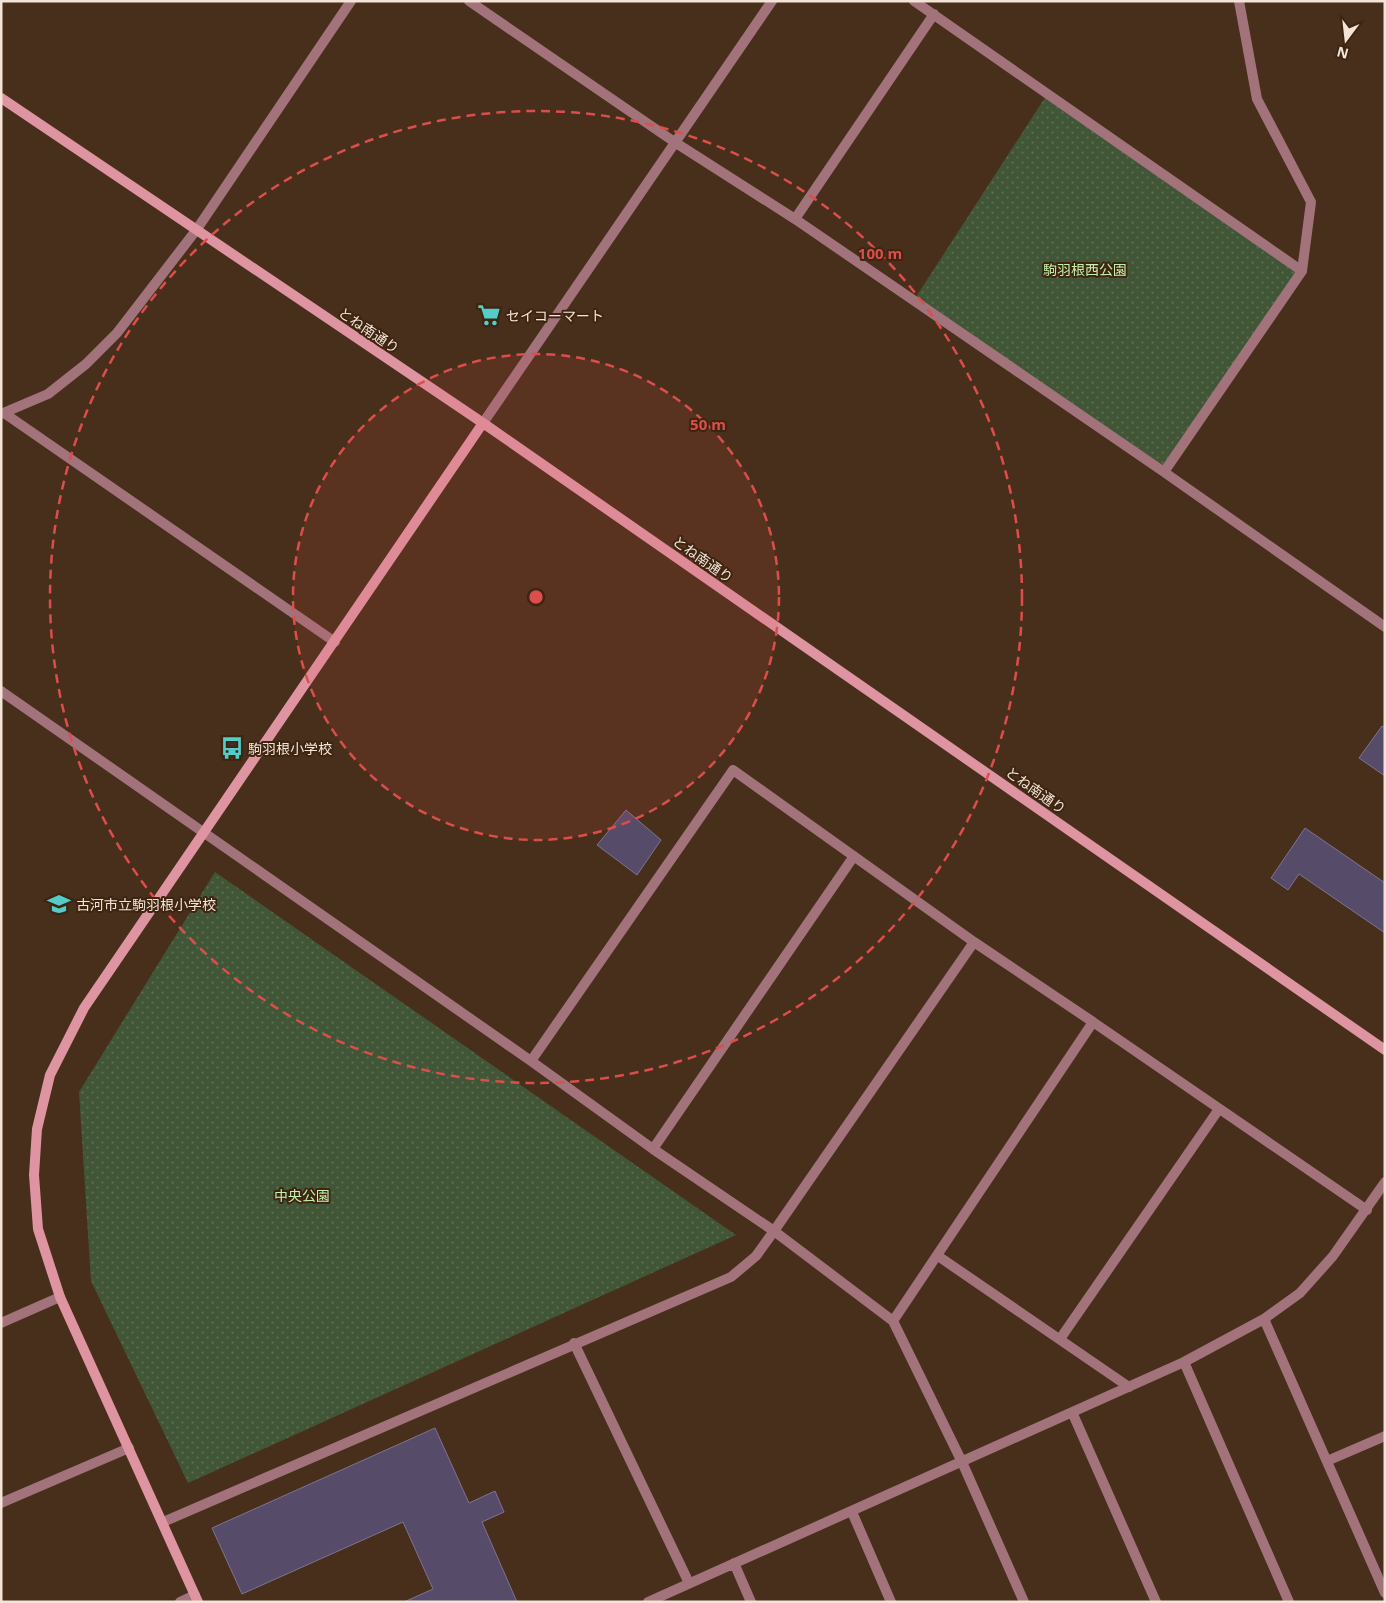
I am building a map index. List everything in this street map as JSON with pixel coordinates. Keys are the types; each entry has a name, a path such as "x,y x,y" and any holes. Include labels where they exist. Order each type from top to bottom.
{"street":[{"path":"2,413 48,394 86,364 117,333 197,229 351,1"},
{"path":"469,1 676,143 795,219 1164,472 1385,627"},
{"path":"180,1602 197,1598 60,1297 38,1229 34,1175 37,1129 50,1075 84,1008 772,1"},
{"path":"914,1 1302,272"},
{"path":"1164,472 1302,272 1311,202 1257,99 1239,1"},
{"path":"795,219 934,14"},
{"name":"とね南通り","path":"1,98 483,422 1385,1050"},
{"path":"2,413 335,642"},
{"path":"1,691 531,1061 653,1149 774,1231 893,1321 962,1462 1024,1602"},
{"path":"531,1061 734,770 974,942 1366,1210"},
{"path":"653,1149 854,856"},
{"path":"163,1522 574,1343 731,1277 756,1256 974,942"},
{"path":"893,1321 1093,1022"},
{"path":"1060,1339 1219,1109"},
{"path":"648,1602 1184,1362 1264,1319 1300,1293 1333,1256 1385,1182"},
{"path":"938,1256 1129,1386"},
{"path":"1,1323 60,1297"},
{"path":"1264,1319 1385,1593"},
{"path":"574,1343 689,1583"},
{"path":"1184,1362 1289,1602"},
{"path":"1072,1412 1156,1602"},
{"path":"1327,1461 1385,1436"},
{"path":"1,1502 129,1448"},
{"path":"852,1512 891,1602"},
{"path":"734,1563 751,1602"}],"green space":[{"name":"駒羽根西公園","path":"1048,93 1302,271 1164,472 914,300"},
{"name":"中央公園","path":"215,872 736,1235 188,1483 91,1281 79,1092"}],"building":[{"path":"1382,726 1385,728 1385,776 1359,758"},
{"path":"626,810 661,840 637,875 597,845"},
{"path":"1305,828 1385,883 1385,933 1299,874 1288,890 1271,878"},
{"path":"435,1428 469,1503 495,1491 504,1512 482,1522 517,1602 404,1602 433,1589 403,1522 242,1594 212,1528"}],"place":[{"name":"セイコーマート","path":"489,315"},
{"name":"駒羽根小学校","path":"232,748"},
{"name":"古河市立駒羽根小学校","path":"59,904"}]}
